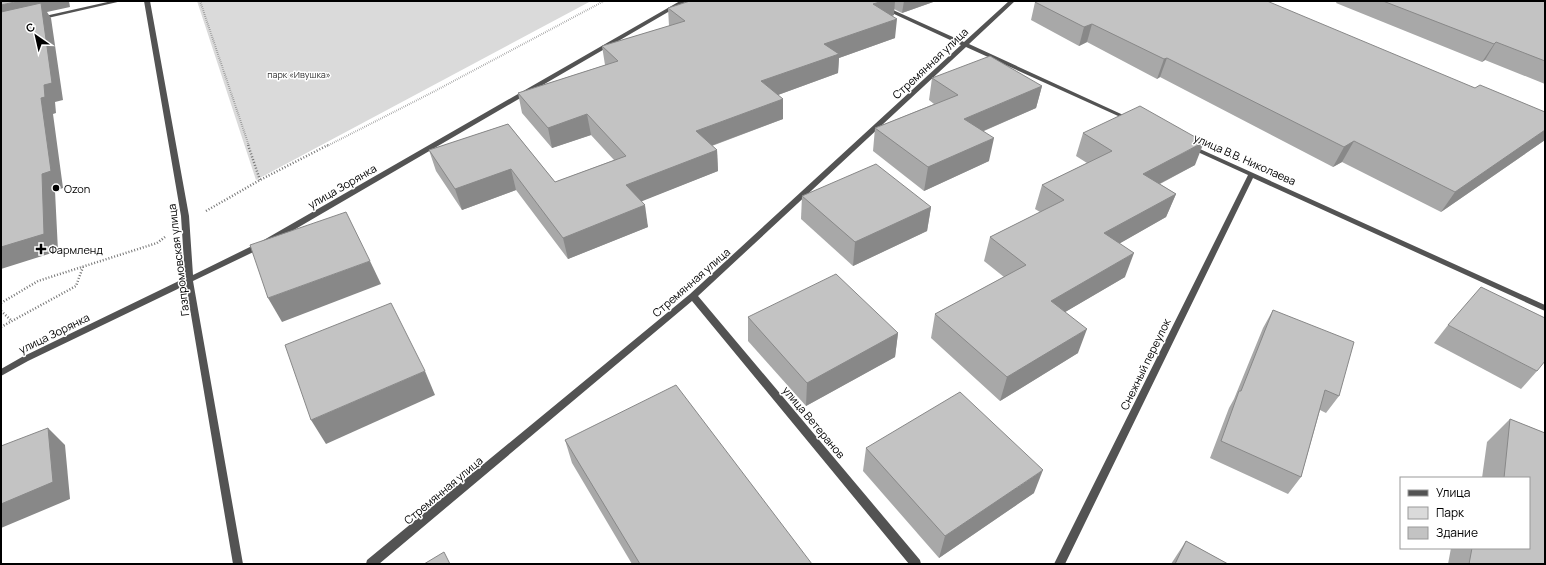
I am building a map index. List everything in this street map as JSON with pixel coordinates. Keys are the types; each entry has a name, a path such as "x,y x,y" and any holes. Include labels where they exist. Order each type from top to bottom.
{"street":[{"path":"30,20 119,1"},
{"name":"Газпромовская улица","path":"146,1 185,222 189,279 238,564"},
{"name":"улица Зорянка","path":"1,373 25,359 265,243 684,1"},
{"path":"869,1 1137,123"},
{"name":"Стремянная улица","path":"371,564 693,296 1012,1"},
{"name":"улица В.В. Николаева","path":"1187,145 1545,308"},
{"name":"Снежный переулок","path":"1059,564 1252,174"},
{"name":"улица Ветеранов","path":"693,296 916,564"}],"path":[{"path":"200,1 260,180"},
{"path":"1,303 38,281 156,243 185,222 260,180 433,92 604,1"},
{"path":"1,327 76,286 83,267"},
{"path":"1,311 12,321"}],"green space":[{"name":"парк «Ивушка»","path":"197,1 591,1 256,180"}],"building":[{"path":"1,1 19,1 1,5"},
{"path":"690,1 883,1 873,4 897,19 824,44 839,54 761,81 783,99 696,131 717,150 626,185 645,205 563,238 511,169 455,189 429,150 508,124 555,182 626,156 587,114 548,128 518,93 618,61 602,46 685,21 668,8"},
{"path":"1267,1 1475,88 1480,85 1545,112 1545,130 1455,192 1354,141 1344,147 1167,58 1164,59 1092,24 1084,27 1035,2"},
{"path":"1383,1 1545,1 1545,61 1496,42 1494,44"},
{"path":"41,3 52,83 44,85 45,97 41,98 51,171 42,174 44,234 1,247 1,12"},
{"path":"990,56 1042,86 964,119 994,138 928,167 875,128 958,95 932,78"},
{"path":"1140,106 1204,142 1143,174 1176,194 1104,233 1134,253 1051,301 1087,329 1007,377 935,314 1026,265 990,237 1064,200 1042,185 1112,151 1083,133"},
{"path":"876,164 931,207 855,242 802,196"},
{"path":"346,212 370,261 268,298 250,245"},
{"path":"836,274 898,333 807,383 748,317"},
{"path":"1481,287 1545,318 1545,361 1537,371 1448,325"},
{"path":"391,303 425,371 311,420 285,345"},
{"path":"1273,310 1354,342 1339,396 1325,390 1301,477 1221,441 1239,391 1241,391"},
{"path":"676,385 812,564 640,564 565,440"},
{"path":"960,392 1043,470 945,536 866,448"},
{"path":"1510,419 1545,433 1545,564 1469,564 1472,549 1530,549 1530,477 1504,477"},
{"path":"48,428 53,482 1,504 1,446"},
{"path":"1186,541 1228,564 1175,564"},
{"path":"444,552 450,564 424,564"}],"place":[{"name":"Ozon","path":"56,188"},
{"name":"Фармленд","path":"41,249"}]}
